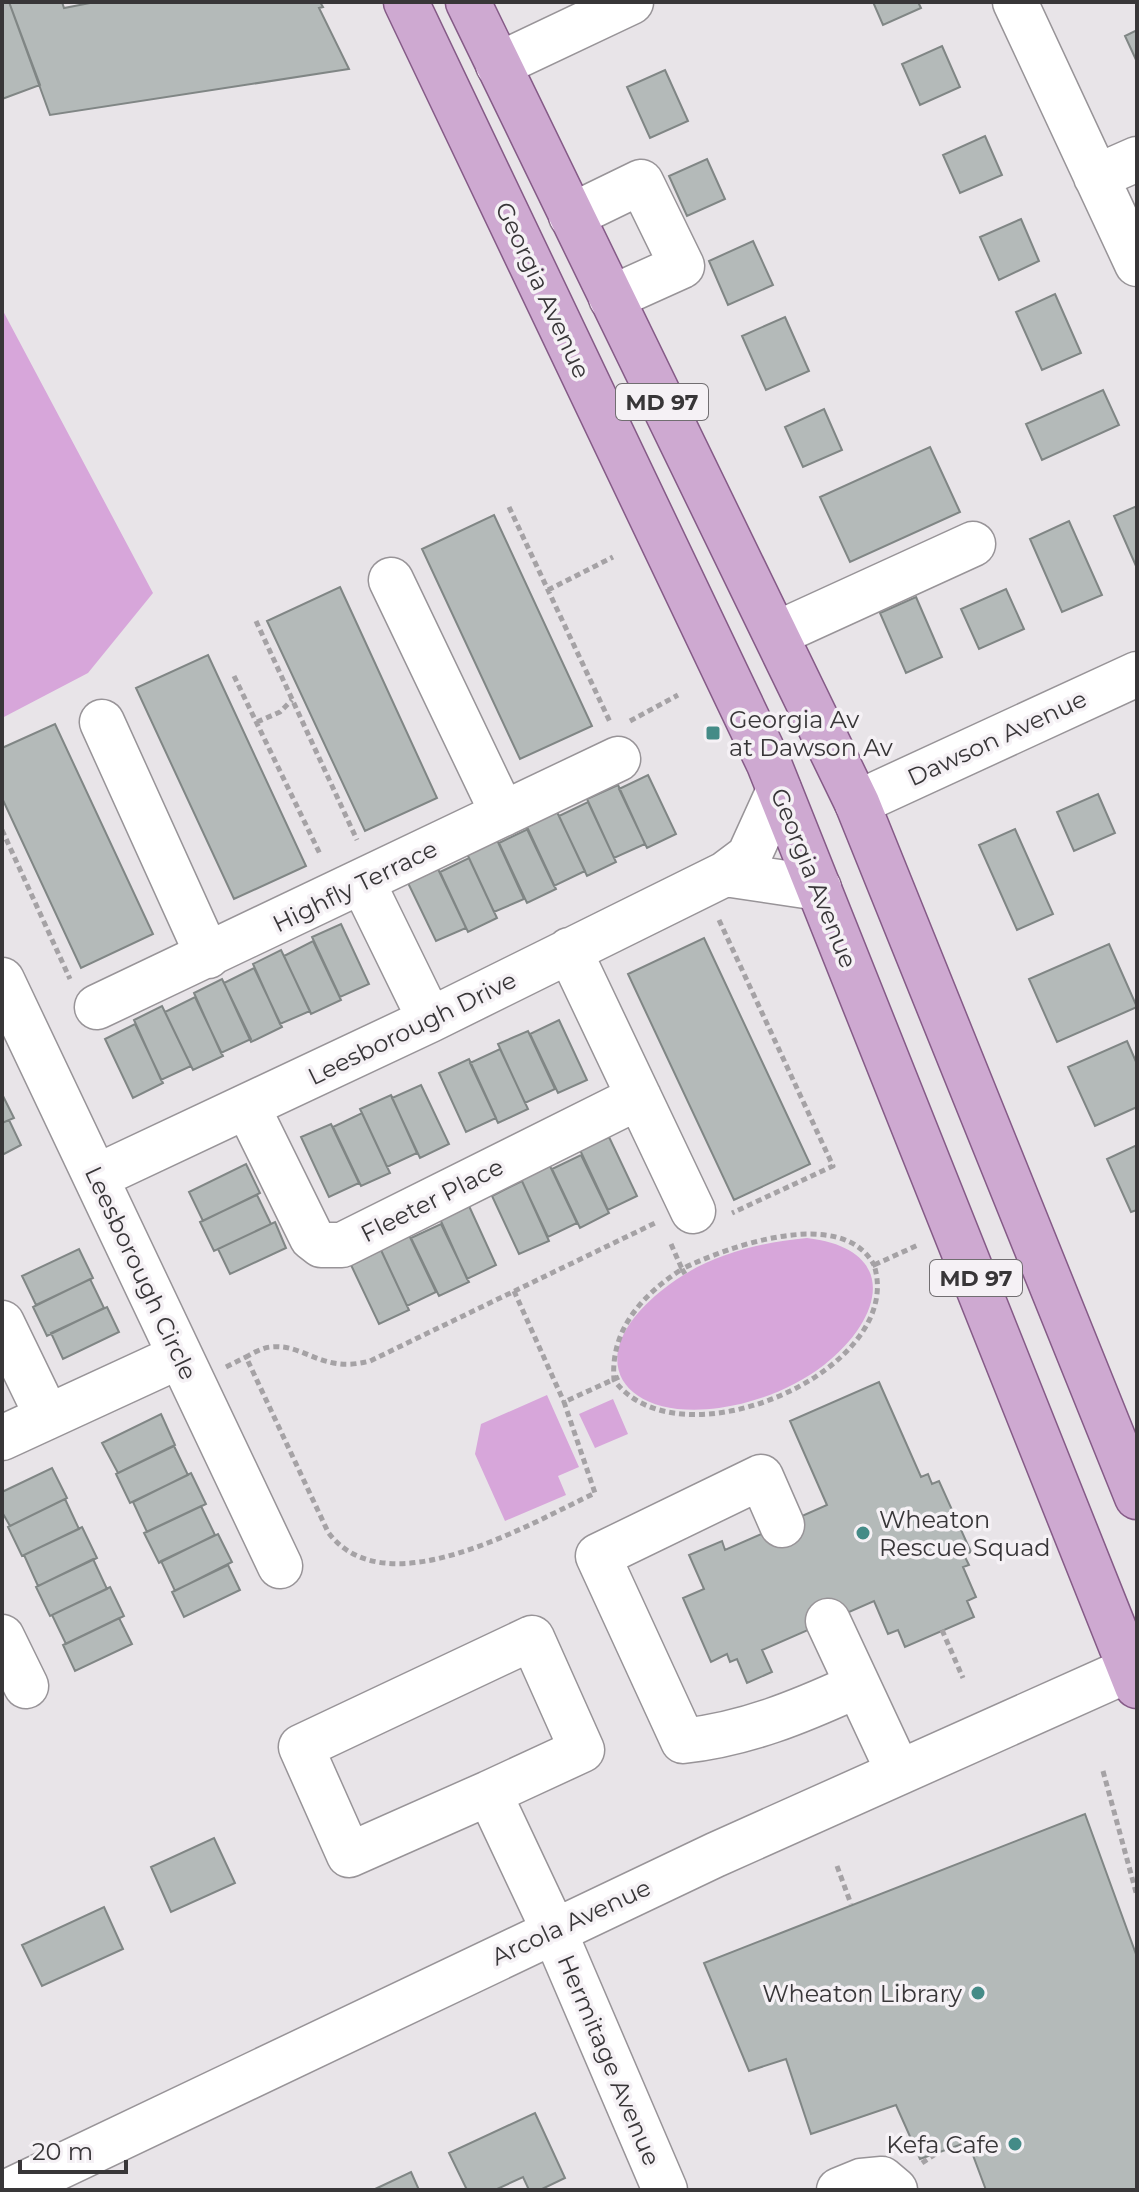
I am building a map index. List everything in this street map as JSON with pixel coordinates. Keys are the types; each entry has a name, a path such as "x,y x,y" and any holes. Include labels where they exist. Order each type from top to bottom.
{"main road":[{"name":"Georgia Avenue","path":"406,2 760,744 1135,1673"},
{"name":"MD 97","path":"468,2 857,803 1137,1497"},
{"path":"760,744 857,803 832,843 819,888"}],"street":[{"path":"498,65 631,2"},
{"path":"1015,2 1137,264"},
{"path":"1096,177 1137,159"},
{"path":"571,216 641,182 676,252 682,266 611,298"},
{"path":"776,634 973,544"},
{"path":"391,580 503,814"},
{"name":"Dawson Avenue","path":"857,803 1137,674"},
{"path":"102,722 208,956"},
{"name":"Highfly Terrace","path":"85,995 208,956 349,865 503,814 616,744"},
{"name":"Leesborough Drive","path":"96,1177 248,1108 725,874 749,856 779,790"},
{"path":"349,865 430,1020"},
{"path":"725,874 819,888"},
{"path":"569,950 639,1097 692,1226"},
{"name":"Leesborough Circle","path":"2,980 280,1566"},
{"name":"Fleeter Place","path":"248,1108 312,1238 321,1245 342,1245 639,1097"},
{"path":"2,1323 47,1416"},
{"path":"2,1438 180,1356"},
{"path":"782,1525 761,1477 598,1556 683,1741 723,1736 762,1725 856,1686"},
{"path":"828,1621 898,1771"},
{"path":"2,1637 26,1686"},
{"path":"532,1638 582,1750 489,1793 349,1855 301,1747 532,1638"},
{"name":"Arcola Avenue","path":"11,2190 898,1771 1135,1673"},
{"name":"Hermitage Avenue","path":"489,1793 554,1931 665,2190"},
{"path":"839,2190 861,2181 908,2177"}],"path":[{"path":"509,507 616,744"},
{"path":"548,590 613,557"},
{"path":"256,621 292,700 349,865"},
{"path":"234,676 257,722 349,865"},
{"path":"257,722 280,712 292,700"},
{"path":"2,830 85,995"},
{"path":"514,1291 564,1402 595,1493 447,1558 405,1562 365,1559 347,1552 328,1532 246,1357 268,1347 295,1351 337,1365 365,1362 660,1220 692,1226 833,1166 718,918"},
{"path":"684,1272 692,1226"},
{"path":"804,1235 827,1236 848,1243 872,1266 879,1286 872,1317 828,1367 768,1400 725,1412 682,1414 646,1407 616,1378 613,1351 618,1336 642,1303 684,1272 735,1246 804,1235"},
{"path":"872,1266 918,1245"},
{"path":"564,1402 616,1378"},
{"path":"942,1630 963,1678"},
{"path":"1103,1771 1137,1896"},
{"path":"837,1866 851,1904"},
{"path":"908,2177 937,2153"}],"shaded area":[{"path":"2,309 153,593 88,673 2,718"},
{"path":"807,1238 837,1245 857,1256 869,1271 873,1288 870,1307 860,1327 824,1365 774,1393 719,1408 685,1409 657,1405 636,1394 622,1380 617,1361 621,1339 636,1316 661,1291 694,1269 730,1254"},
{"path":"547,1395 579,1467 558,1476 566,1495 505,1521 475,1454 481,1424"},
{"path":"613,1399 628,1434 595,1448 579,1414"}],"building":[{"path":"2,2 9,2 40,85 2,99"},
{"path":"9,2 62,2 64,8 95,2 320,2 323,7 319,8 349,69 50,115"},
{"path":"873,2 918,2 921,8 883,25"},
{"path":"1137,30 1137,62 1125,36"},
{"path":"942,46 960,87 920,105 902,64"},
{"path":"665,70 688,121 650,138 627,87"},
{"path":"985,136 1002,175 960,193 943,155"},
{"path":"707,159 725,199 687,216 669,176"},
{"path":"1021,219 1039,261 999,280 980,237"},
{"path":"753,241 773,285 728,305 709,261"},
{"path":"1055,294 1081,353 1042,370 1016,312"},
{"path":"785,317 809,371 766,390 742,336"},
{"path":"1103,390 1119,425 1042,460 1026,424"},
{"path":"824,409 842,450 803,467 785,427"},
{"path":"930,447 960,512 850,562 820,497"},
{"path":"1137,506 1137,566 1136,566 1114,516"},
{"path":"494,515 592,726 520,759 422,549"},
{"path":"1069,521 1102,595 1062,612 1030,539"},
{"path":"340,587 437,798 365,831 267,621"},
{"path":"1006,589 1024,629 979,649 961,609"},
{"path":"916,597 942,657 906,673 880,613"},
{"path":"208,655 306,866 234,899 136,688"},
{"path":"55,724 153,934 81,968 2,798 2,748"},
{"path":"648,775 676,834 647,848 619,789"},
{"path":"618,785 645,844 614,858 587,799"},
{"path":"1098,794 1115,833 1074,851 1057,812"},
{"path":"588,802 616,862 587,876 559,816"},
{"path":"557,812 585,871 554,886 526,827"},
{"path":"528,829 556,889 527,903 499,843"},
{"path":"1015,829 1053,914 1017,930 979,845"},
{"path":"497,840 524,899 494,912 467,854"},
{"path":"469,858 497,918 468,932 440,872"},
{"path":"438,869 466,928 436,941 408,883"},
{"path":"341,924 369,984 340,997 312,937"},
{"path":"704,938 810,1164 734,1200 628,974"},
{"path":"313,941 341,1000 311,1014 284,956"},
{"path":"1109,944 1137,1007 1057,1042 1029,979"},
{"path":"281,950 310,1011 280,1024 253,964"},
{"path":"254,968 282,1027 251,1042 224,983"},
{"path":"222,979 251,1039 221,1053 194,993"},
{"path":"195,997 223,1056 193,1070 165,1012"},
{"path":"162,1006 191,1066 161,1080 134,1020"},
{"path":"559,1020 587,1080 558,1093 530,1034"},
{"path":"135,1024 163,1083 133,1098 105,1039"},
{"path":"528,1031 555,1089 525,1103 498,1044"},
{"path":"1127,1041 1137,1064 1137,1107 1095,1126 1068,1067"},
{"path":"500,1049 528,1109 498,1123 470,1063"},
{"path":"469,1059 496,1118 466,1132 439,1073"},
{"path":"421,1085 449,1144 420,1158 392,1098"},
{"path":"2,1094 14,1118 2,1123"},
{"path":"391,1095 417,1153 387,1167 360,1109"},
{"path":"362,1113 390,1173 361,1186 333,1127"},
{"path":"9,1120 21,1145 2,1155 2,1123"},
{"path":"331,1124 359,1183 329,1197 301,1137"},
{"path":"609,1137 637,1196 608,1210 580,1150"},
{"path":"1137,1145 1137,1210 1131,1212 1107,1159"},
{"path":"581,1155 609,1213 580,1228 552,1169"},
{"path":"246,1164 260,1193 203,1221 189,1192"},
{"path":"549,1164 577,1223 548,1237 520,1177"},
{"path":"522,1181 549,1241 519,1254 492,1196"},
{"path":"257,1195 271,1224 214,1251 200,1222"},
{"path":"469,1206 496,1265 467,1279 440,1219"},
{"path":"275,1222 286,1248 230,1274 218,1249"},
{"path":"441,1224 469,1282 439,1296 411,1238"},
{"path":"408,1233 436,1292 407,1306 379,1246"},
{"path":"79,1249 93,1278 36,1305 22,1276"},
{"path":"381,1250 409,1310 379,1324 351,1265"},
{"path":"90,1279 104,1308 47,1336 33,1307"},
{"path":"107,1307 119,1332 63,1359 51,1333"},
{"name":"Wheaton Rescue Squad","path":"879,1382 921,1477 928,1474 932,1484 939,1481 971,1552 964,1555 969,1565 963,1567 976,1597 967,1601 974,1617 905,1647 898,1630 888,1634 874,1601 762,1650 772,1672 747,1683 737,1659 730,1662 727,1654 711,1662 683,1598 704,1589 689,1555 722,1541 725,1550 827,1505 790,1421"},
{"path":"161,1414 175,1445 118,1473 102,1443"},
{"path":"174,1446 188,1475 130,1503 116,1474"},
{"path":"52,1468 67,1498 10,1526 2,1512 2,1492"},
{"path":"191,1473 206,1504 147,1532 133,1502"},
{"path":"65,1499 79,1529 22,1556 8,1527"},
{"path":"201,1506 215,1535 159,1563 144,1533"},
{"path":"82,1527 97,1558 38,1586 24,1555"},
{"path":"218,1534 232,1562 175,1591 161,1561"},
{"path":"93,1559 107,1589 50,1616 36,1587"},
{"path":"228,1565 240,1590 184,1617 172,1592"},
{"path":"110,1587 124,1616 66,1644 52,1615"},
{"path":"119,1618 132,1644 75,1671 63,1645"},
{"path":"1085,1814 1137,1957 1137,2190 986,2190 968,2142 920,2159 896,2105 811,2134 786,2059 749,2071 704,1963"},
{"path":"214,1838 235,1883 171,1912 151,1867"},
{"path":"104,1907 123,1949 42,1986 22,1945"},
{"path":"535,2113 565,2178 540,2190 529,2190 523,2177 495,2190 467,2190 449,2153"},
{"path":"411,2172 419,2190 373,2190"}],"place":[{"name":"Georgia Av at Dawson Av","path":"713,733"},
{"name":"Wheaton Rescue Squad","path":"863,1533"},
{"name":"Wheaton Library","path":"978,1993"},
{"name":"Kefa Cafe","path":"1015,2144"}]}
